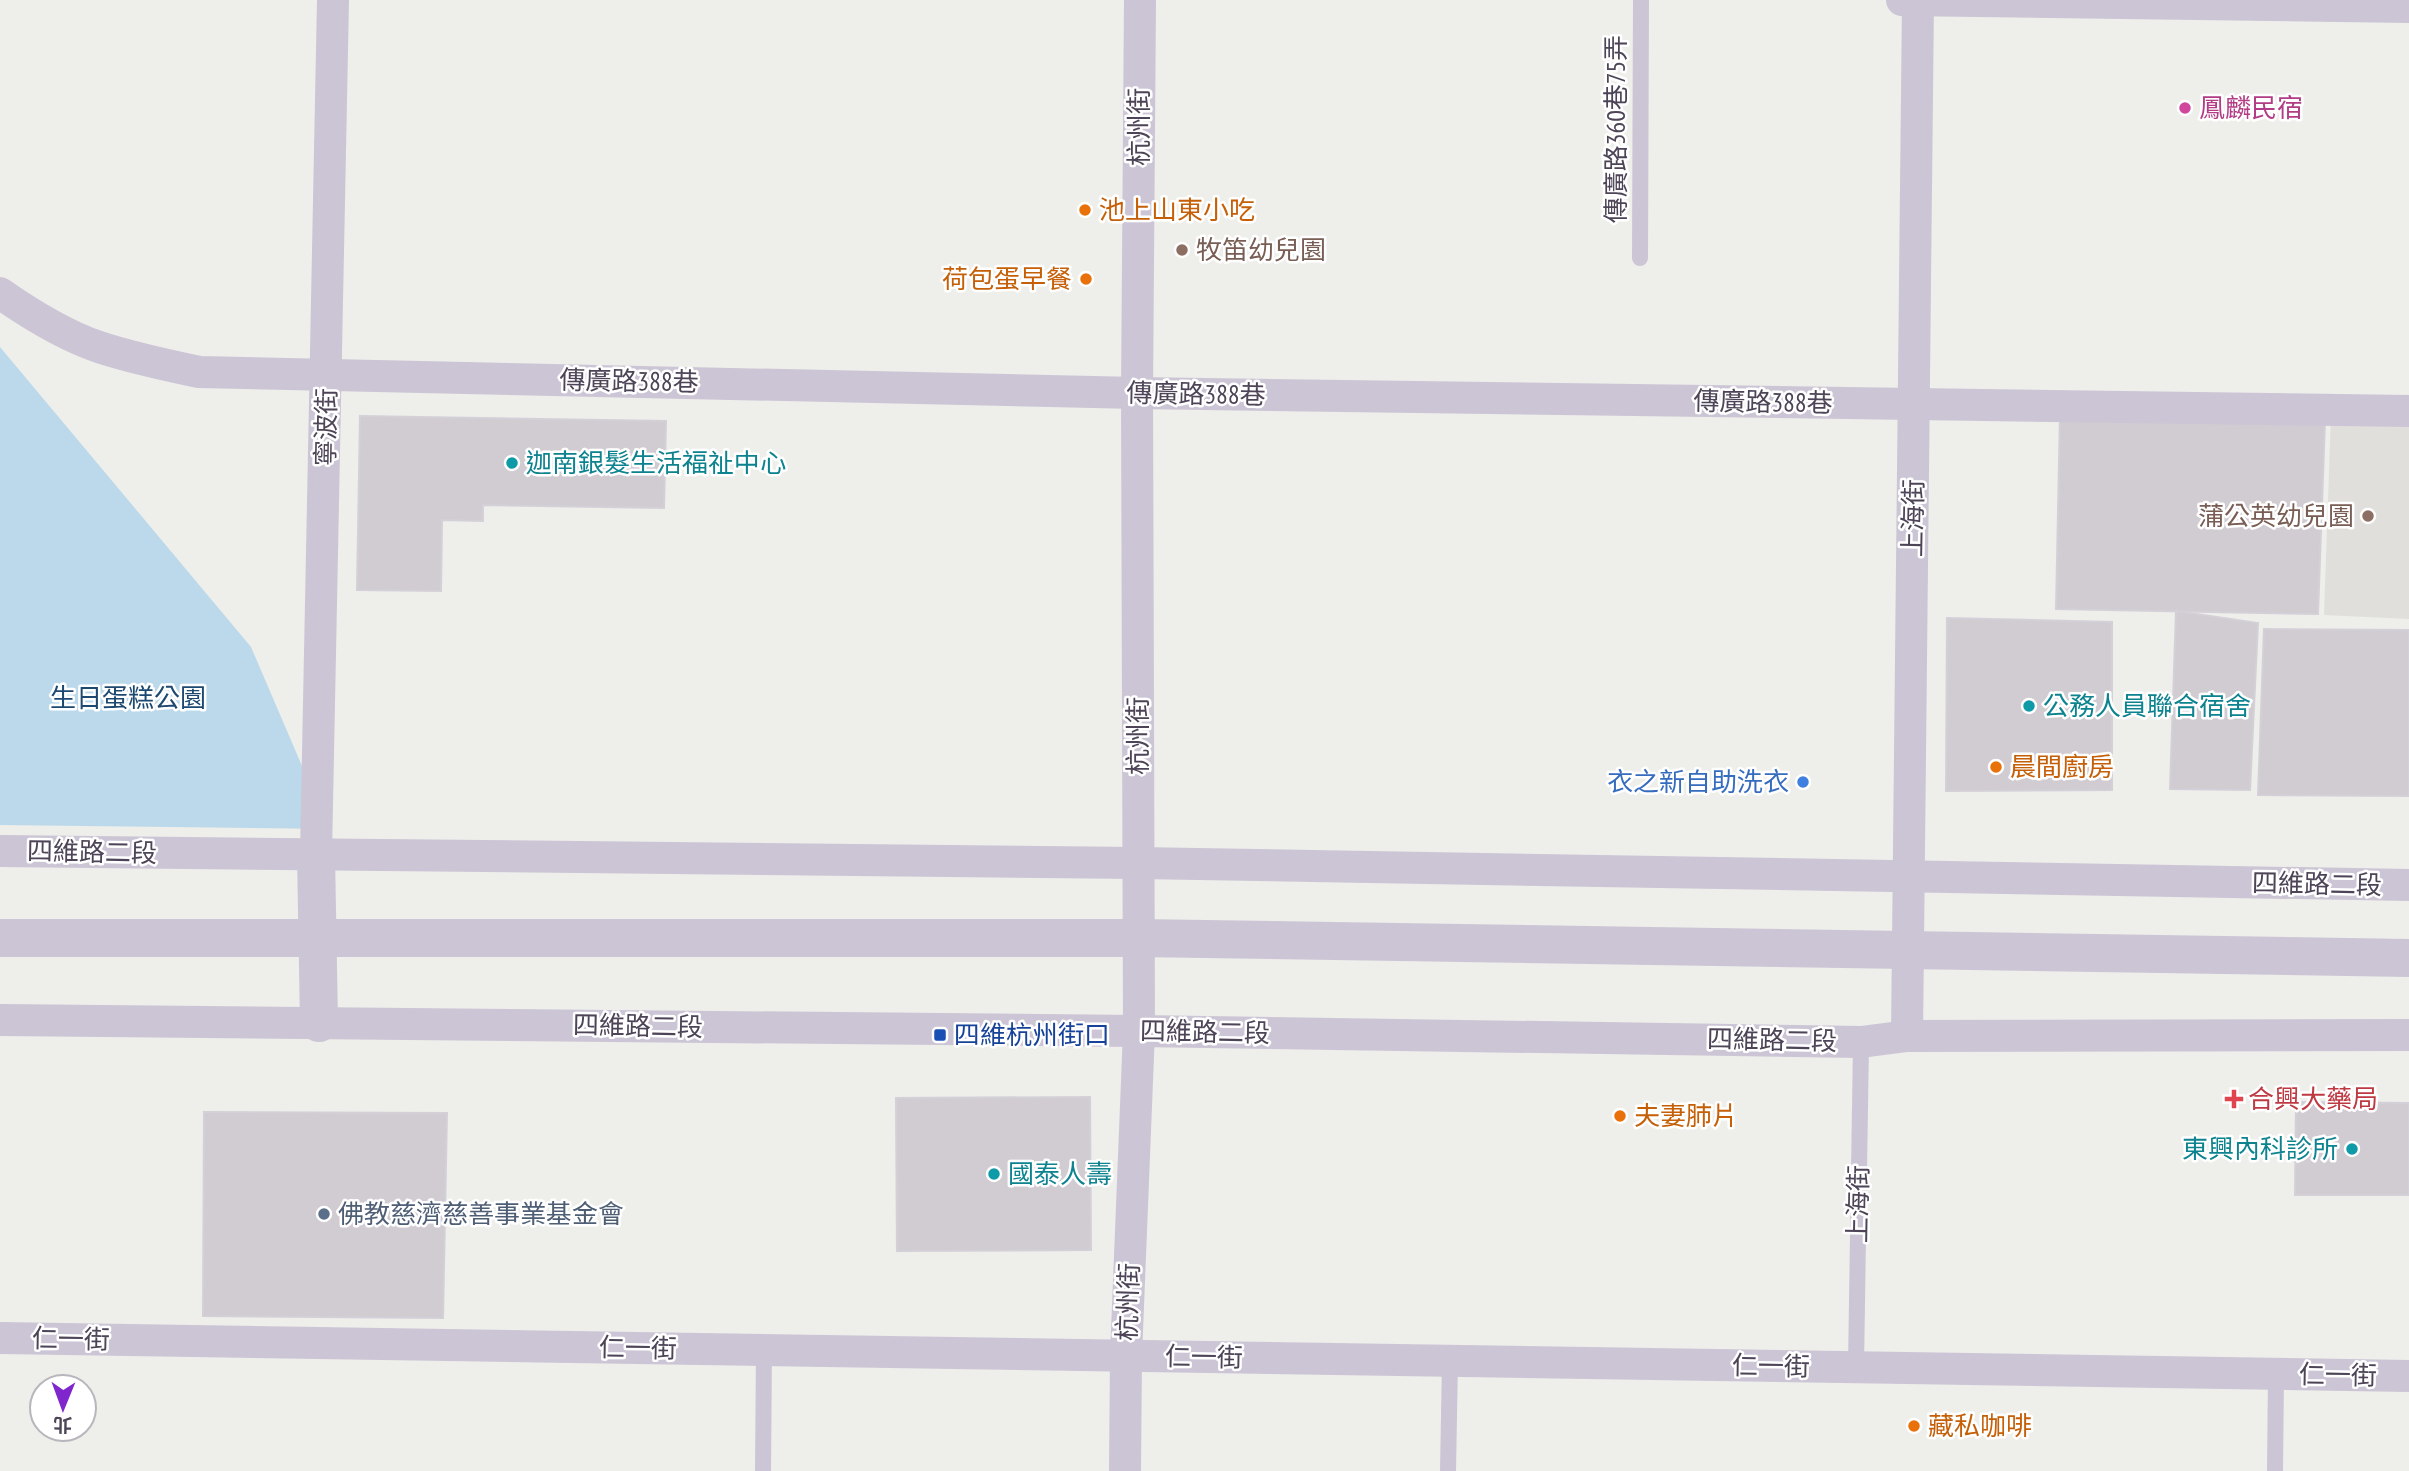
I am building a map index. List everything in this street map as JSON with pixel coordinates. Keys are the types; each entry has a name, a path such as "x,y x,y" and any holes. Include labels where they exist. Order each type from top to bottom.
{"street":[{"name":"寧波街","path":"316,854 333,0"},
{"name":"杭州街","path":"1125,1471 1126,1356 1139,1031 1137,393 1140,0"},
{"path":"1902,0 2409,7"},
{"name":"上海街","path":"1907,1036 1918,0"},
{"name":"傳廣路388巷","path":"0,293 33,316 97,347 199,372 1137,393 2409,411"},
{"name":"四維路二段","path":"0,851 1139,863 2409,886"},
{"path":"316,854 318,1023"},
{"path":"0,938 1138,938 2409,958"},
{"name":"四維路二段","path":"0,1020 1139,1031 1861,1042 1907,1036 2409,1035"},
{"name":"仁一街","path":"0,1338 2409,1376"}],"lane":[{"name":"傳廣路360巷75弄","path":"1640,0 1640,258"},
{"name":"上海街","path":"1856,1367 1861,1042"},
{"path":"763,1471 764,1350"},
{"path":"1448,1471 1450,1361"},
{"path":"2275,1471 2276,1374"}],"shaded area":[{"name":"蒲公英幼兒園","path":"2331,414 2409,417 2409,619 2324,615"}],"green space":[{"name":"生日蛋糕公園","path":"0,347 251,647 329,829 0,825"}],"building":[{"path":"2060,414 2325,421 2318,614 2056,609"},
{"name":"迦南銀髮生活福祉中心","path":"360,416 666,421 664,508 483,505 483,521 442,520 441,591 357,590"},
{"path":"2176,611 2258,623 2250,790 2170,789"},
{"name":"公務人員聯合宿舍","path":"1947,618 2112,622 2112,790 1946,791"},
{"path":"2264,629 2409,630 2409,796 2258,795"},
{"name":"國泰人壽","path":"1090,1097 1091,1250 897,1251 896,1098"},
{"name":"東興內科診所","path":"2296,1102 2409,1103 2409,1195 2295,1195"},
{"name":"佛教慈濟慈善事業基金會","path":"204,1112 447,1113 443,1318 203,1316"}],"place":[{"name":"鳳麟民宿","path":"2185,108"},
{"name":"池上山東小吃","path":"1085,210"},
{"name":"牧笛幼兒園","path":"1182,250"},
{"name":"荷包蛋早餐","path":"1086,279"},
{"name":"迦南銀髮生活福祉中心","path":"512,463"},
{"name":"蒲公英幼兒園","path":"2368,516"},
{"name":"公務人員聯合宿舍","path":"2029,706"},
{"name":"晨間廚房","path":"1996,767"},
{"name":"衣之新自助洗衣","path":"1803,782"},
{"name":"四維杭州街口","path":"940,1035"},
{"name":"合興大藥局","path":"2234,1099"},
{"name":"夫妻肺片","path":"1620,1116"},
{"name":"東興內科診所","path":"2352,1149"},
{"name":"國泰人壽","path":"994,1174"},
{"name":"佛教慈濟慈善事業基金會","path":"324,1214"},
{"name":"藏私咖啡","path":"1914,1426"}]}
